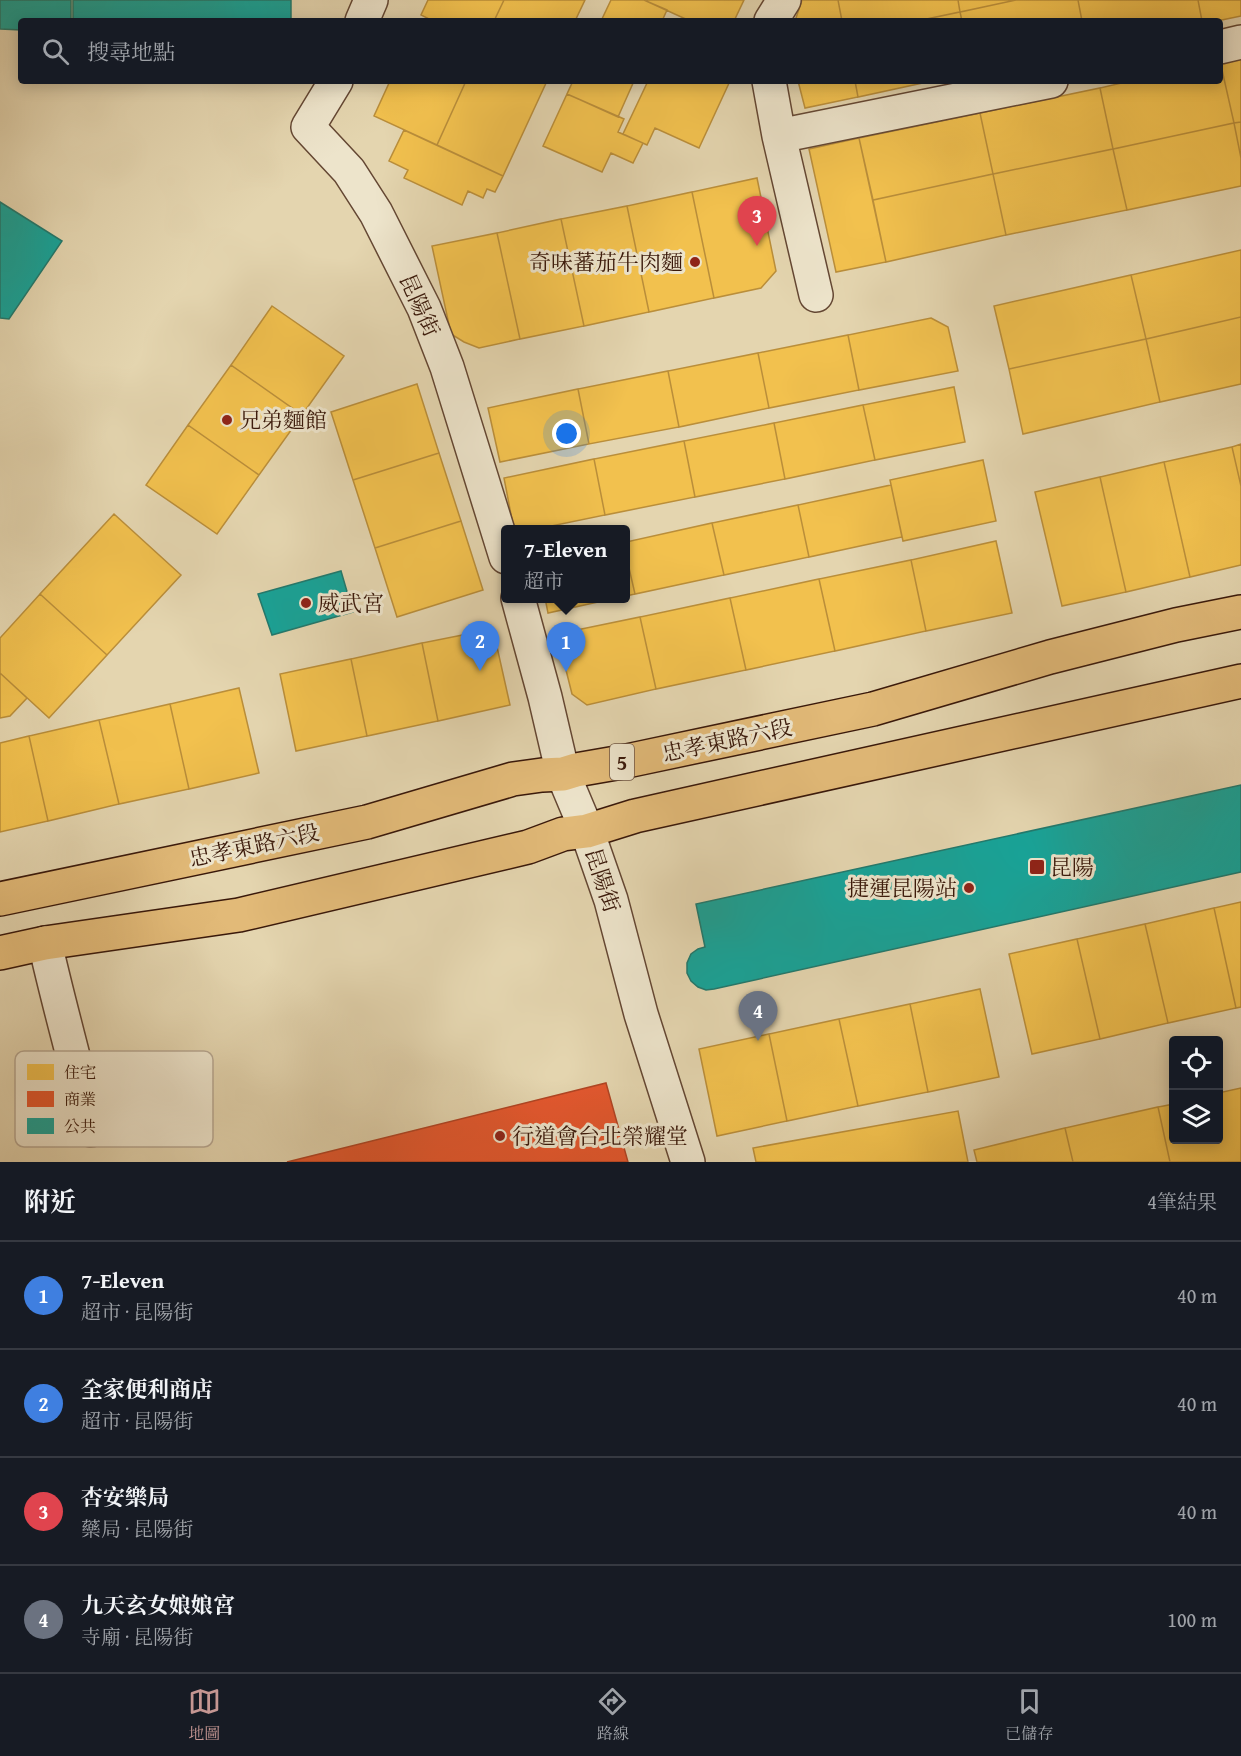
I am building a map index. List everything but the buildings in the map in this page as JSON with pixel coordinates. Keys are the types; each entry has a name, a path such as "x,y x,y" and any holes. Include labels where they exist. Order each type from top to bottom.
{"main road":[{"name":"忠孝東路六段","path":"0,899 367,822 513,779 563,774 873,709 1050,657 1176,625 1241,612"},
{"path":"0,953 45,943 239,915 528,848 563,834 587,831 635,816 1241,681"}],"street":[{"path":"363,18 371,0"},
{"path":"773,18 784,0"},
{"path":"1223,46 1241,42"},
{"name":"昆陽街","path":"334,84 308,126 349,171 370,205 424,308 447,367 501,541"},
{"path":"769,84 778,136 816,296"},
{"path":"778,136 1036,84"},
{"name":"昆陽街","path":"519,603 563,774 587,831 611,900 641,1014 688,1162"},
{"path":"45,943 61,1015 72,1051"}],"place":[{"name":"杏安樂局","path":"757,246"},
{"name":"奇味蕃茄牛肉麵","path":"695,262"},
{"name":"兄弟麵館","path":"227,420"},
{"name":"威武宮","path":"306,603"},
{"name":"全家便利商店","path":"480,671"},
{"name":"7-Eleven","path":"566,672"},
{"name":"昆陽","path":"1037,867"},
{"name":"捷運昆陽站","path":"969,888"},
{"name":"九天玄女娘娘宮","path":"758,1041"},
{"name":"行道會台北榮耀堂","path":"500,1136"}]}
